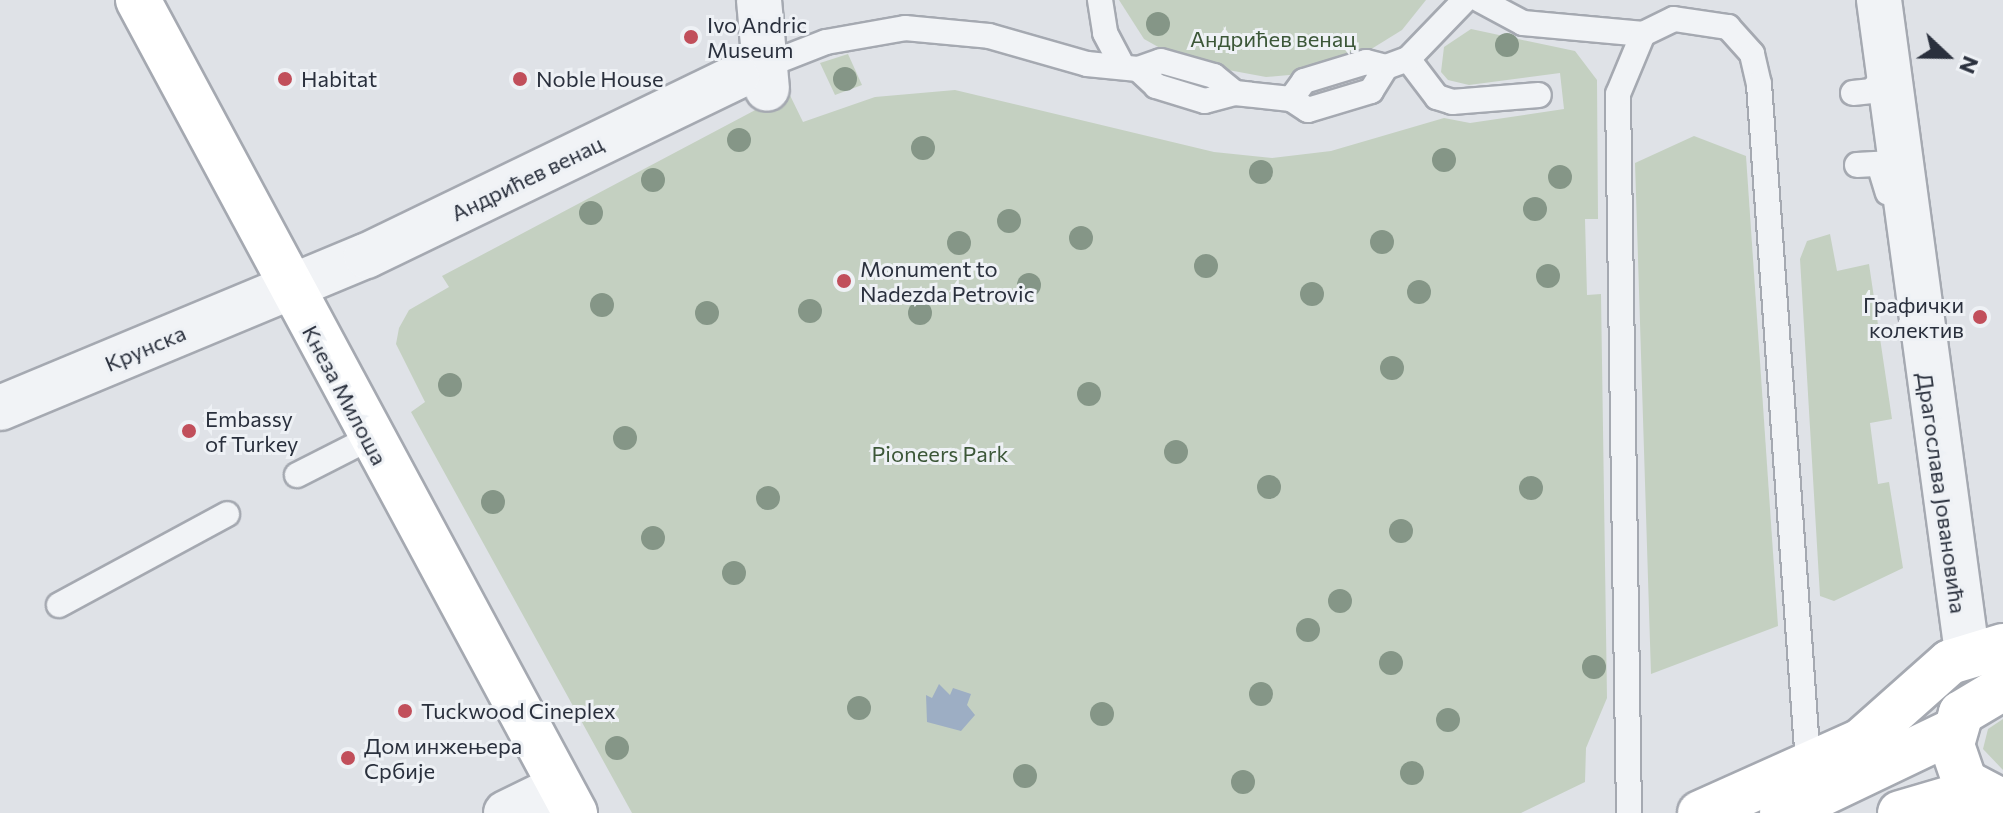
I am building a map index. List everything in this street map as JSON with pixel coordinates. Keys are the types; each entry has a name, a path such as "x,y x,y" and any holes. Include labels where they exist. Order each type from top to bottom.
{"main road":[{"name":"Кнеза Милоша","path":"138,0 564,805"},
{"path":"1700,813 1861,741 1985,649"},
{"path":"1782,813 1953,731 1974,699 2003,688"},
{"path":"1953,731 1957,771 1989,796"},
{"path":"1900,813 1989,796"}],"street":[{"path":"756,78 759,0"},
{"name":"Драгослава Јовановића","path":"1879,0 1870,82 1934,441 1985,649"},
{"name":"Андрићев венац","path":"290,287 756,78"},
{"name":"Крунска","path":"0,408 290,287"},
{"path":"506,813 564,805"}],"lane":[{"path":"1100,0 1105,33 1129,66"},
{"path":"1465,0 1397,63 1429,90 1452,102 1539,95"},
{"path":"1480,0 1523,23 1643,34 1674,19 1728,27 1752,54 1759,84 1808,763"},
{"name":"Андрићев венац","path":"756,78 826,42 905,28 989,36 1087,64 1129,66 1161,61 1214,76 1235,93 1291,99 1308,110 1371,91 1397,63"},
{"path":"1629,813 1618,94 1643,34"},
{"path":"1857,165 1879,164 1886,175 1914,423 1934,441"},
{"path":"297,475 368,439"},
{"path":"59,605 227,514"}],"green space":[{"name":"Андрићев венац","path":"1119,0 1426,0 1402,30 1360,56 1311,73 1266,77 1185,62 1144,39"},
{"name":"Pioneers Park","path":"1471,29 1575,51 1597,80 1598,219 1585,219 1587,295 1601,294 1607,698 1586,748 1585,782 1521,813 632,813 411,412 425,402 396,344 399,328 409,310 449,287 442,276 761,107 783,81 803,122 875,97 955,90 1214,152 1272,158 1331,151 1444,118 1470,123 1564,109 1560,73 1469,85 1448,80 1441,72 1444,47"},
{"path":"848,54 862,85 835,95 820,63"},
{"path":"1694,136 1746,156 1778,626 1651,674 1635,163"},
{"path":"1830,234 1837,271 1869,264 1892,419 1870,423 1878,484 1889,482 1903,568 1834,601 1820,596 1800,259 1807,241"},
{"path":"2003,719 2003,770 1983,749 1988,729"}],"water":[{"path":"939,684 950,695 953,688 971,694 967,705 975,715 961,731 927,722 926,695 932,698"}],"place":[{"name":"Ivo Andric Museum","path":"691,37"},
{"name":"Habitat","path":"285,79"},
{"name":"Noble House","path":"520,79"},
{"name":"Monument to Nadezda Petrovic","path":"844,281"},
{"name":"Графички колектив","path":"1980,317"},
{"name":"Embassy of Turkey","path":"189,431"},
{"name":"Tuckwood Cineplex","path":"405,711"},
{"name":"Дом инжењера Србије","path":"348,758"}]}
